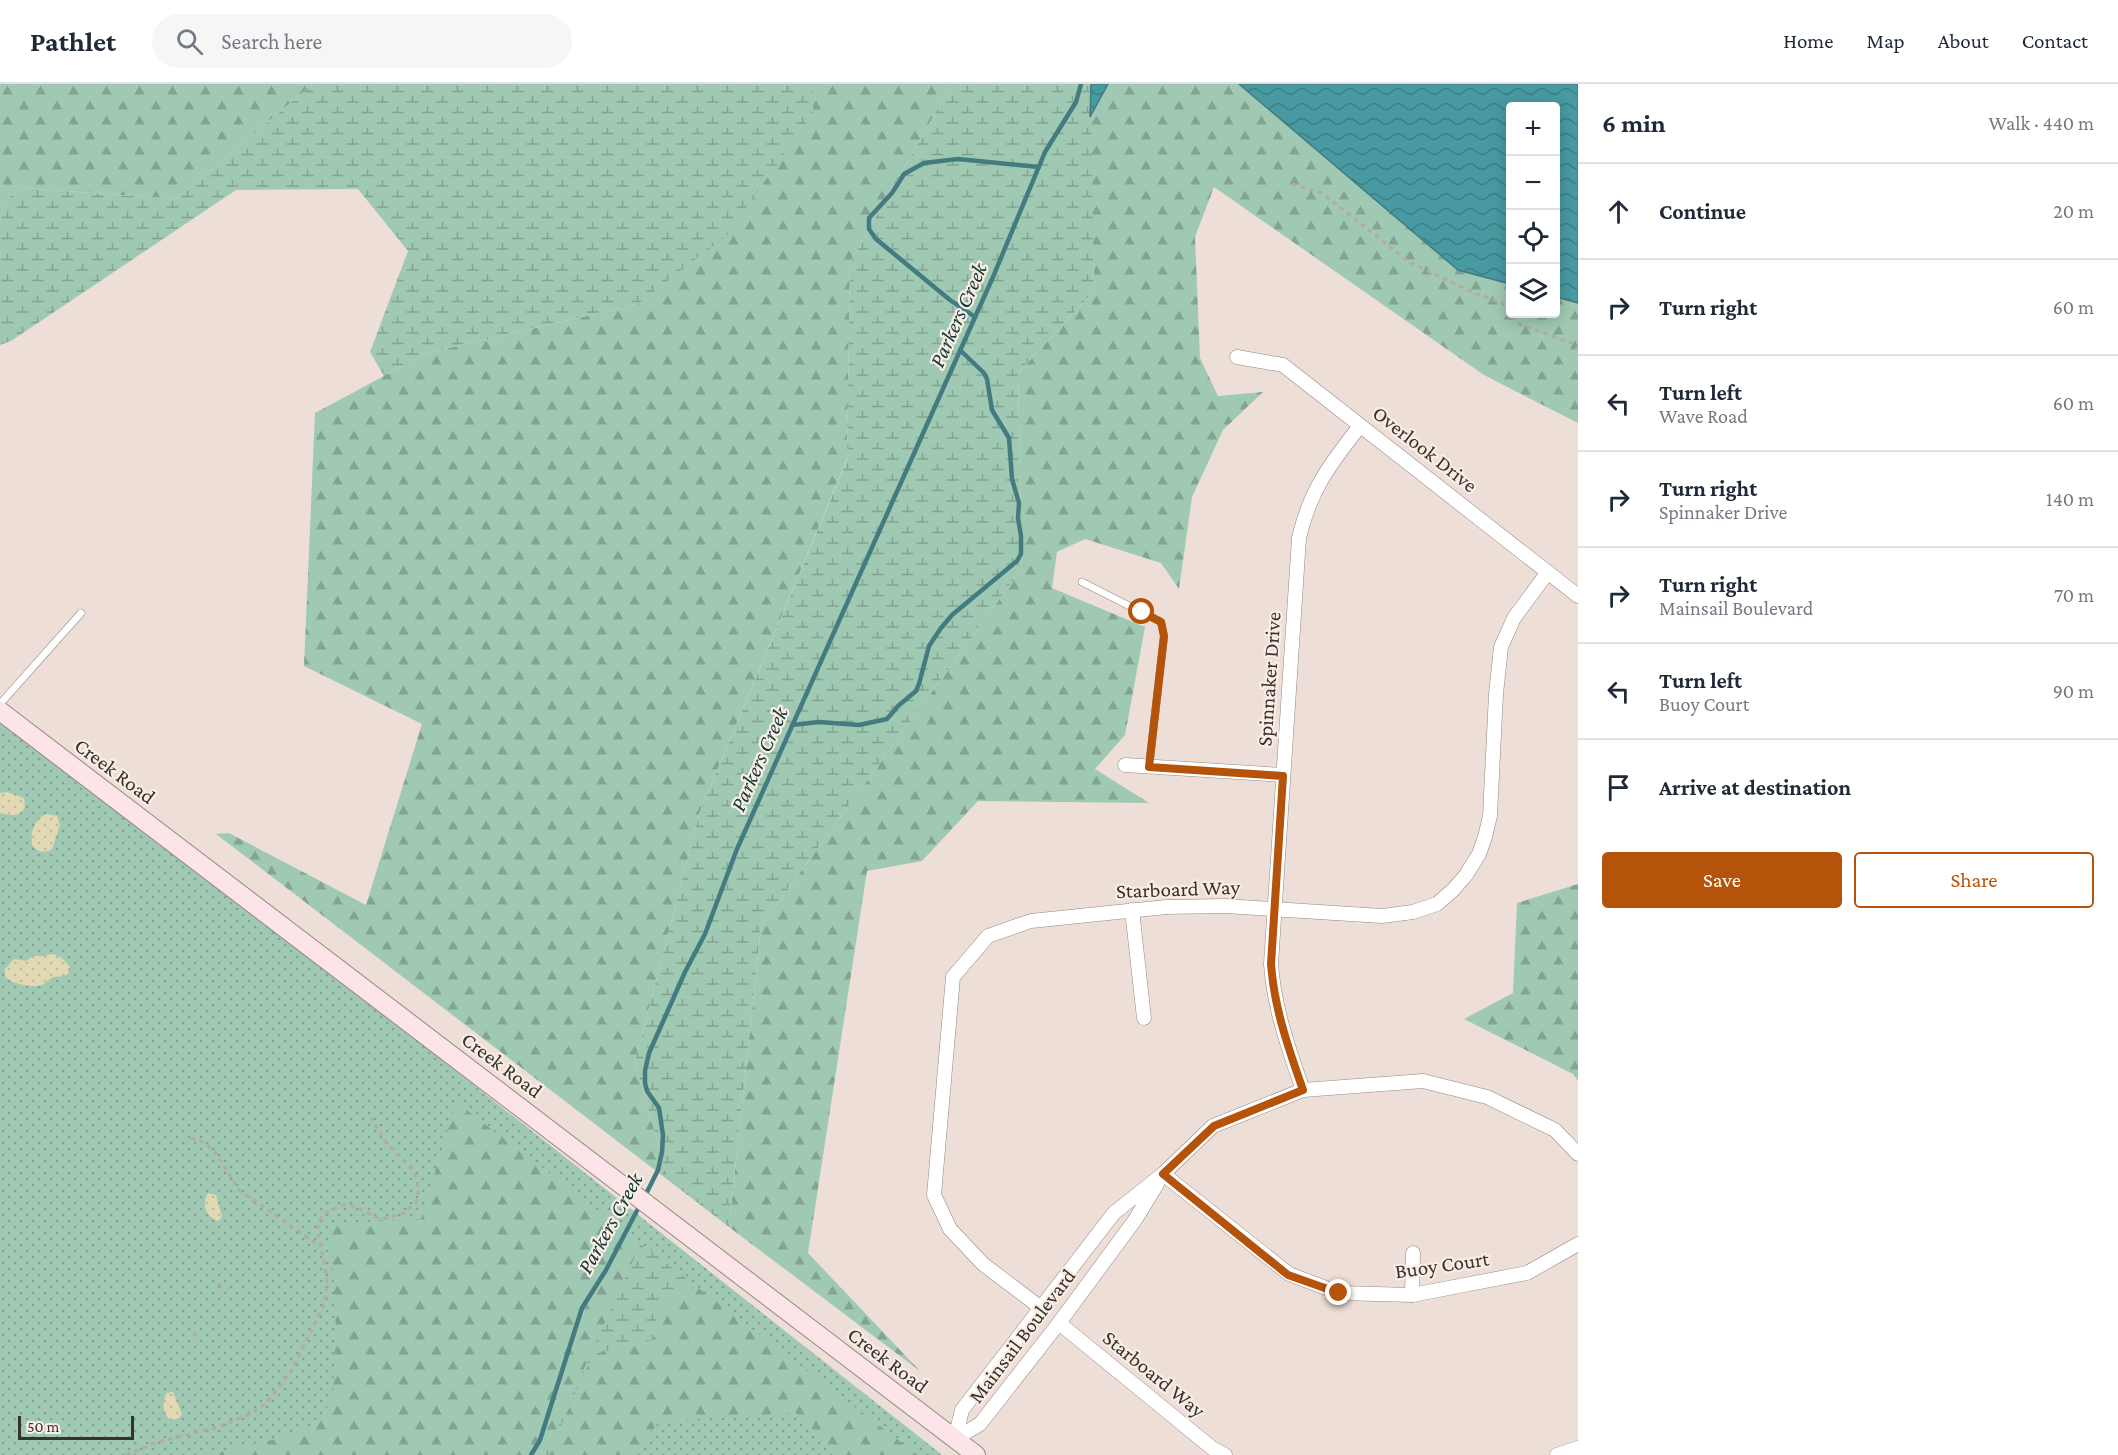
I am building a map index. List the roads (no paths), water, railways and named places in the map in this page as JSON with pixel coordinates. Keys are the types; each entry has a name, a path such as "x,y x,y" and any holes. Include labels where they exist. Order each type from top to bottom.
{"main road":[{"name":"Creek Road","path":"0,711 976,1455"}],"street":[{"name":"Overlook Drive","path":"1237,357 1282,365 1578,596"},
{"name":"Spinnaker Drive","path":"1303,1090 1287,1046 1272,985 1271,964 1299,538 1305,513 1322,477 1360,426"},
{"name":"Starboard Way","path":"1041,1308 982,1264 950,1229 934,1195 953,977 988,936 1031,921 1166,907 1225,906 1382,916 1413,912 1437,904 1466,875 1479,854 1490,816 1496,694 1501,647 1514,618 1548,572"},
{"path":"1125,765 1283,776"},
{"path":"1132,910 1144,1018"},
{"name":"Mainsail Boulevard","path":"955,1439 962,1410 1114,1213 1163,1174 1214,1126 1303,1090 1423,1081 1487,1097 1555,1130 1578,1154"},
{"name":"Mainsail Boulevard","path":"955,1439 980,1424 1135,1220 1163,1174"},
{"name":"Buoy Court","path":"1163,1174 1288,1275 1339,1293 1412,1295 1527,1273 1578,1244"},
{"path":"1412,1295 1413,1253"},
{"name":"Starboard Way","path":"1059,1323 1212,1448 1225,1455"},
{"path":"1557,1455 1578,1448"}],"lane":[{"path":"1082,582 1161,622 1164,636 1149,767"},
{"path":"0,704 81,613"}],"water":[{"path":"1091,84 1108,84 1090,117"},
{"path":"1239,84 1578,84 1578,303 1560,298 1560,102 1506,102 1506,283 1458,270"}],"waterway":[{"name":"Parkers Creek","path":"645,1196 658,1170 663,1135 659,1108 647,1091 645,1083 649,1053 685,972 705,934 737,849 993,277 1045,152 1076,102 1081,84"},
{"path":"975,317 950,300 876,239 869,229 869,218 892,193 904,174 924,163 958,159 1039,167"},
{"path":"792,725 819,722 859,725 887,719 916,691 929,646 941,628 952,615 1017,561 1021,554 1019,503 1012,479 1009,438 992,410 984,373 960,350"},
{"name":"Parkers Creek","path":"531,1455 540,1440 582,1308 606,1270 641,1203"}]}
